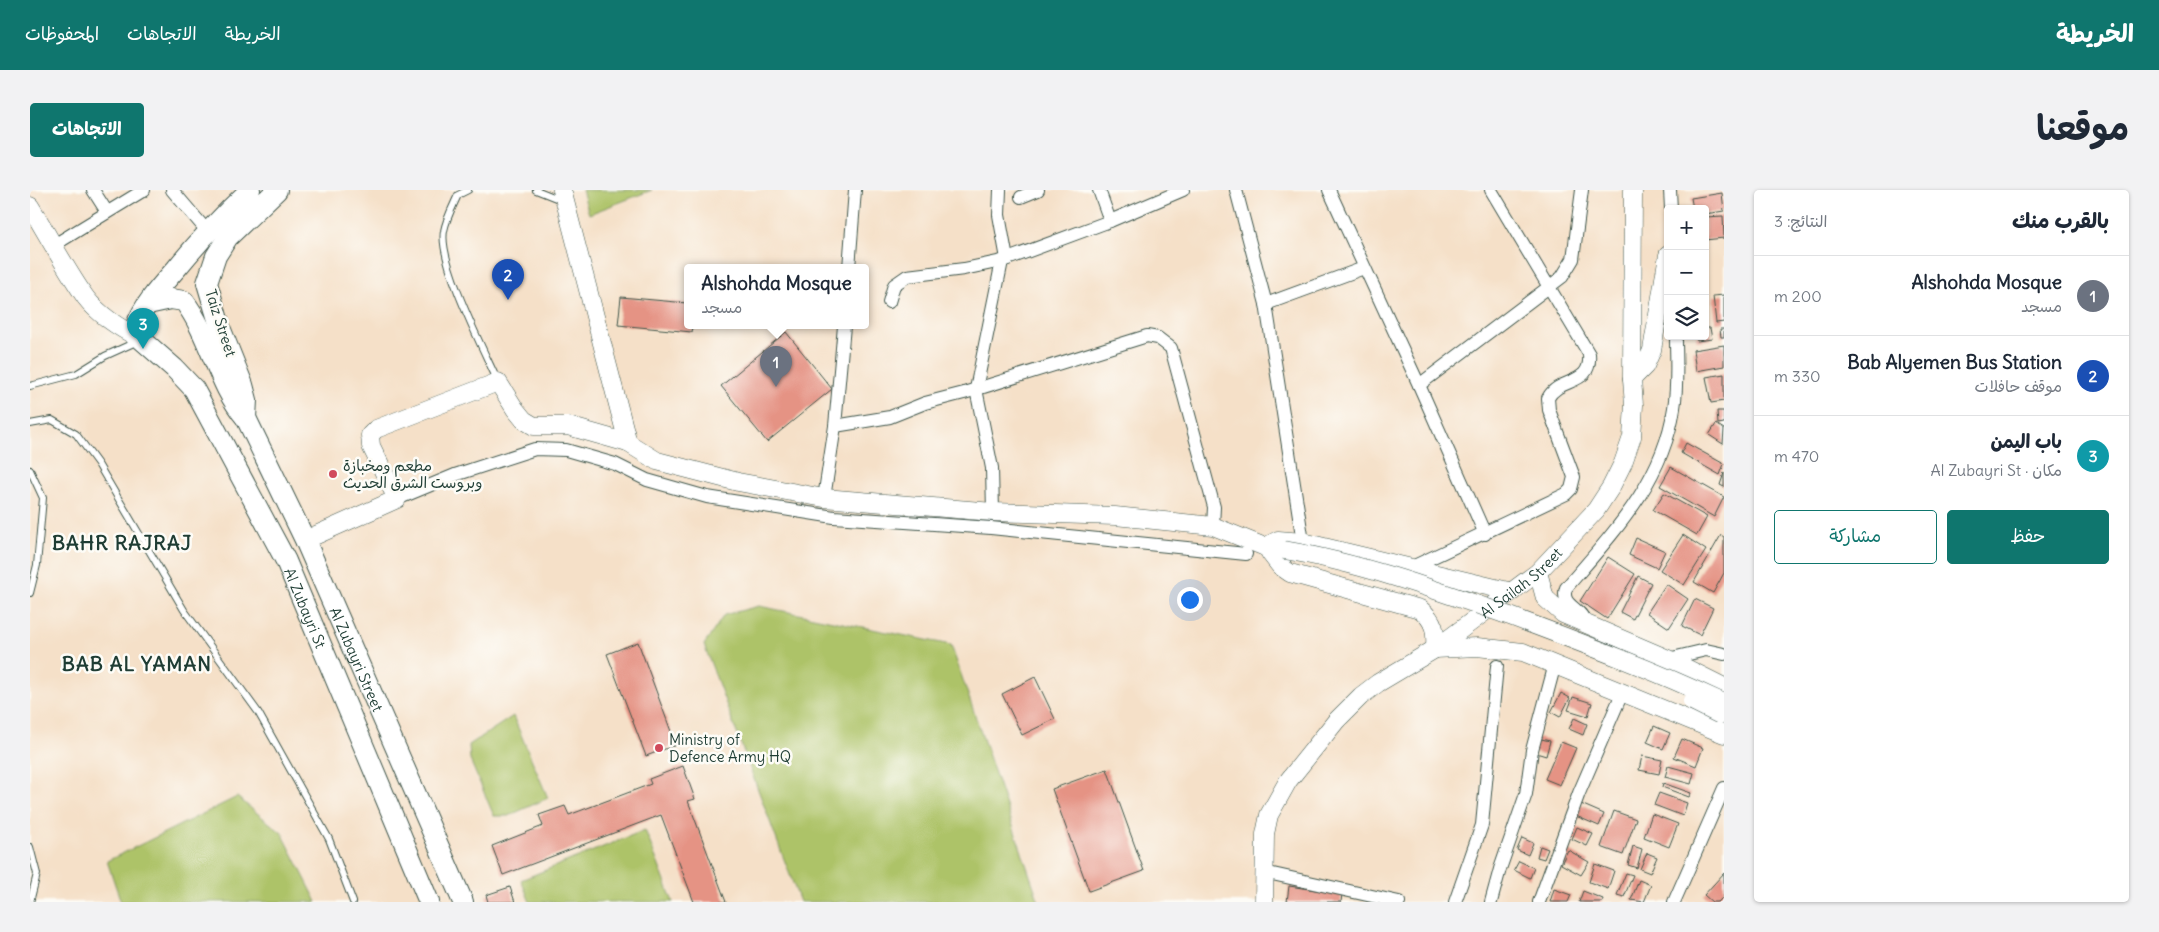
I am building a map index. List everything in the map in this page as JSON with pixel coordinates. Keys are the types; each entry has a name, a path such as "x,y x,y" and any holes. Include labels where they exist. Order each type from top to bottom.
{"main road":[{"path":"141,339 136,326 148,304 208,231 250,190"},
{"name":"Taiz Street","path":"246,418 247,400 243,385 221,330 207,283 216,256 228,237 276,190"},
{"path":"148,304 172,299 184,301 195,316 233,402 246,418"},
{"name":"Al Zubayri St","path":"141,339 194,388 286,561 429,902"},
{"name":"Al Zubayri Street","path":"246,418 304,540 463,902"}],"street":[{"path":"93,190 107,212"},
{"path":"54,245 144,190"},
{"path":"172,190 208,231"},
{"path":"848,264 855,190"},
{"path":"992,512 992,468 976,389 1004,260 999,215 1000,190"},
{"path":"1021,197 1038,190"},
{"path":"1099,190 1110,221"},
{"path":"1236,190 1266,304 1303,542"},
{"path":"1329,190 1485,534"},
{"path":"1410,568 1566,494 1573,483 1574,477 1549,410 1548,398 1556,388 1585,374 1589,368 1590,354 1491,190"},
{"path":"1419,385 1562,277 1573,259 1582,190"},
{"name":"Al Sailah Street","path":"1264,902 1265,834 1269,816 1288,781 1342,715 1361,696 1378,683 1435,649 1538,572 1596,510 1611,487 1623,463 1632,437 1634,405 1632,379 1633,190"},
{"path":"1670,190 1671,205"},
{"path":"889,302 894,285 907,276 964,269 1004,260 1110,221 1175,192"},
{"path":"563,196 628,443"},
{"path":"30,206 87,299 109,320 141,339"},
{"path":"1266,304 1364,268"},
{"path":"1632,379 1645,366 1652,350 1664,279"},
{"path":"824,498 835,426 844,329"},
{"path":"835,426 890,417 925,403 1147,336 1158,338 1171,348 1214,507 1213,526"},
{"path":"1584,624 1584,618 1566,601 1566,588 1626,517 1643,493 1657,466 1668,438 1674,409 1677,379 1676,340"},
{"path":"397,499 371,446 370,435 376,429 498,382 515,409 524,420 534,426 568,426 628,443 657,461 738,482 824,498 992,512 1115,516 1213,526 1283,554 1391,575 1608,652 1666,676 1723,710"},
{"path":"304,540 455,475 535,449 566,450 616,464 647,480 707,496 834,516 991,528 1246,554"},
{"path":"1265,547 1278,540 1303,542 1512,592"},
{"path":"1265,547 1280,566 1290,573 1420,609 1427,615 1436,630 1435,649 1477,647 1523,652 1623,691 1724,734"},
{"path":"1538,572 1544,598 1563,614 1668,659 1724,687"},
{"path":"1668,659 1706,650 1724,654"},
{"path":"1491,902 1500,869 1526,794 1532,750 1555,664"},
{"path":"1455,902 1482,825 1497,666"},
{"path":"1538,902 1580,793 1623,691"},
{"path":"1674,902 1724,788"},
{"path":"1264,872 1399,902"}],"lane":[{"path":"468,190 458,195 443,232 445,258 472,326 498,382"},
{"path":"536,190 563,196"},
{"path":"30,386 76,374 105,356 141,339"},
{"path":"30,424 52,420 76,434 98,464 184,610 258,712 329,839 353,902"},
{"path":"30,470 43,498 37,565 30,593"},
{"path":"30,847 37,874 30,902"}],"green space":[{"path":"582,190 652,190 589,214"},
{"path":"759,606 951,645 1039,902 800,902 704,645 724,615"},
{"path":"513,716 548,798 508,816 494,816 470,760 469,745"},
{"path":"237,797 282,833 317,902 121,902 107,861"},
{"path":"645,830 673,902 530,902 521,880"}],"building":[{"path":"1722,193 1724,211 1709,213 1709,205 1692,205 1691,198"},
{"path":"1723,216 1724,238 1709,240 1709,217"},
{"path":"1724,295 1724,322 1716,323 1713,296"},
{"path":"621,297 684,303 684,329 692,329 692,332 618,325"},
{"path":"1709,328 1710,328 1712,339 1709,339"},
{"path":"1720,329 1724,329 1724,337 1721,337"},
{"path":"786,332 832,389 767,442 721,386"},
{"path":"1724,345 1724,366 1696,371 1693,350"},
{"path":"1724,374 1724,401 1711,403 1706,377"},
{"path":"1717,411 1724,411 1724,423 1718,424"},
{"path":"1716,424 1724,429 1723,444 1709,435"},
{"path":"1686,443 1724,464 1720,475 1681,453"},
{"path":"1671,467 1724,497 1714,517 1660,486"},
{"path":"1724,473 1724,487 1720,485"},
{"path":"1664,493 1707,517 1697,535 1653,510"},
{"path":"1683,535 1706,550 1684,585 1660,570"},
{"path":"1721,535 1724,537 1724,573 1713,593 1694,582"},
{"path":"1636,538 1665,551 1657,568 1629,555"},
{"path":"1608,557 1635,574 1607,619 1580,601"},
{"path":"1638,576 1651,583 1633,619 1620,612"},
{"path":"1666,584 1688,599 1669,628 1647,613"},
{"path":"1695,599 1713,608 1700,635 1682,626"},
{"path":"638,642 676,745 646,756 607,654"},
{"path":"1035,677 1055,719 1022,735 1002,694"},
{"path":"1561,693 1570,698 1560,717 1551,712"},
{"path":"1573,697 1592,703 1588,716 1568,710"},
{"path":"1574,718 1587,724 1583,735 1569,729"},
{"path":"1654,726 1670,733 1663,749 1647,742"},
{"path":"1537,738 1550,741 1546,756 1533,752"},
{"path":"1682,739 1703,748 1696,766 1674,757"},
{"path":"1561,742 1576,748 1560,785 1545,779"},
{"path":"1642,756 1662,760 1659,774 1639,770"},
{"path":"683,766 695,799 688,801 726,902 694,902 661,815 503,875 492,846 543,826 539,815 565,806 569,815 651,784 649,779"},
{"path":"1668,766 1694,773 1691,784 1665,777"},
{"path":"1107,769 1144,871 1089,891 1052,789"},
{"path":"1663,783 1691,793 1689,797 1662,787"},
{"path":"1659,793 1687,803 1683,816 1654,805"},
{"path":"1581,804 1604,814 1599,826 1576,816"},
{"path":"1614,811 1636,819 1623,855 1601,847"},
{"path":"1652,814 1678,824 1669,847 1644,837"},
{"path":"1577,827 1593,834 1587,846 1572,839"},
{"path":"1522,838 1533,843 1528,855 1517,850"},
{"path":"1540,846 1548,849 1544,859 1537,857"},
{"path":"1633,846 1642,849 1637,868 1628,865"},
{"path":"1568,850 1589,862 1581,875 1561,864"},
{"path":"1647,853 1657,857 1650,873 1640,869"},
{"path":"1519,861 1534,868 1530,878 1514,870"},
{"path":"1595,864 1614,871 1608,889 1589,882"},
{"path":"1626,873 1633,875 1624,897 1617,895"},
{"path":"1724,873 1724,896 1718,902 1712,902 1704,895"},
{"path":"1639,880 1651,885 1644,902 1631,900"},
{"path":"1289,886 1342,894 1341,902 1287,902"},
{"path":"510,887 515,902 488,902 486,895"},
{"path":"1554,889 1571,895 1568,902 1550,902"},
{"path":"1583,891 1603,899 1602,902 1579,902"}],"place":[{"name":"Bab Alyemen Bus Station","path":"508,300"},
{"name":"باب اليمن","path":"143,349"},
{"name":"Alshohda Mosque","path":"776,387"},
{"name":"مطعم ومخبازة وبروست الشرق الحديث","path":"333,474"},
{"name":"Ministry of Defence Army HQ","path":"659,748"}],"district":[{"name":"BAHR RAJRAJ","path":"122,542"},
{"name":"BAB AL YAMAN","path":"137,663"}]}
